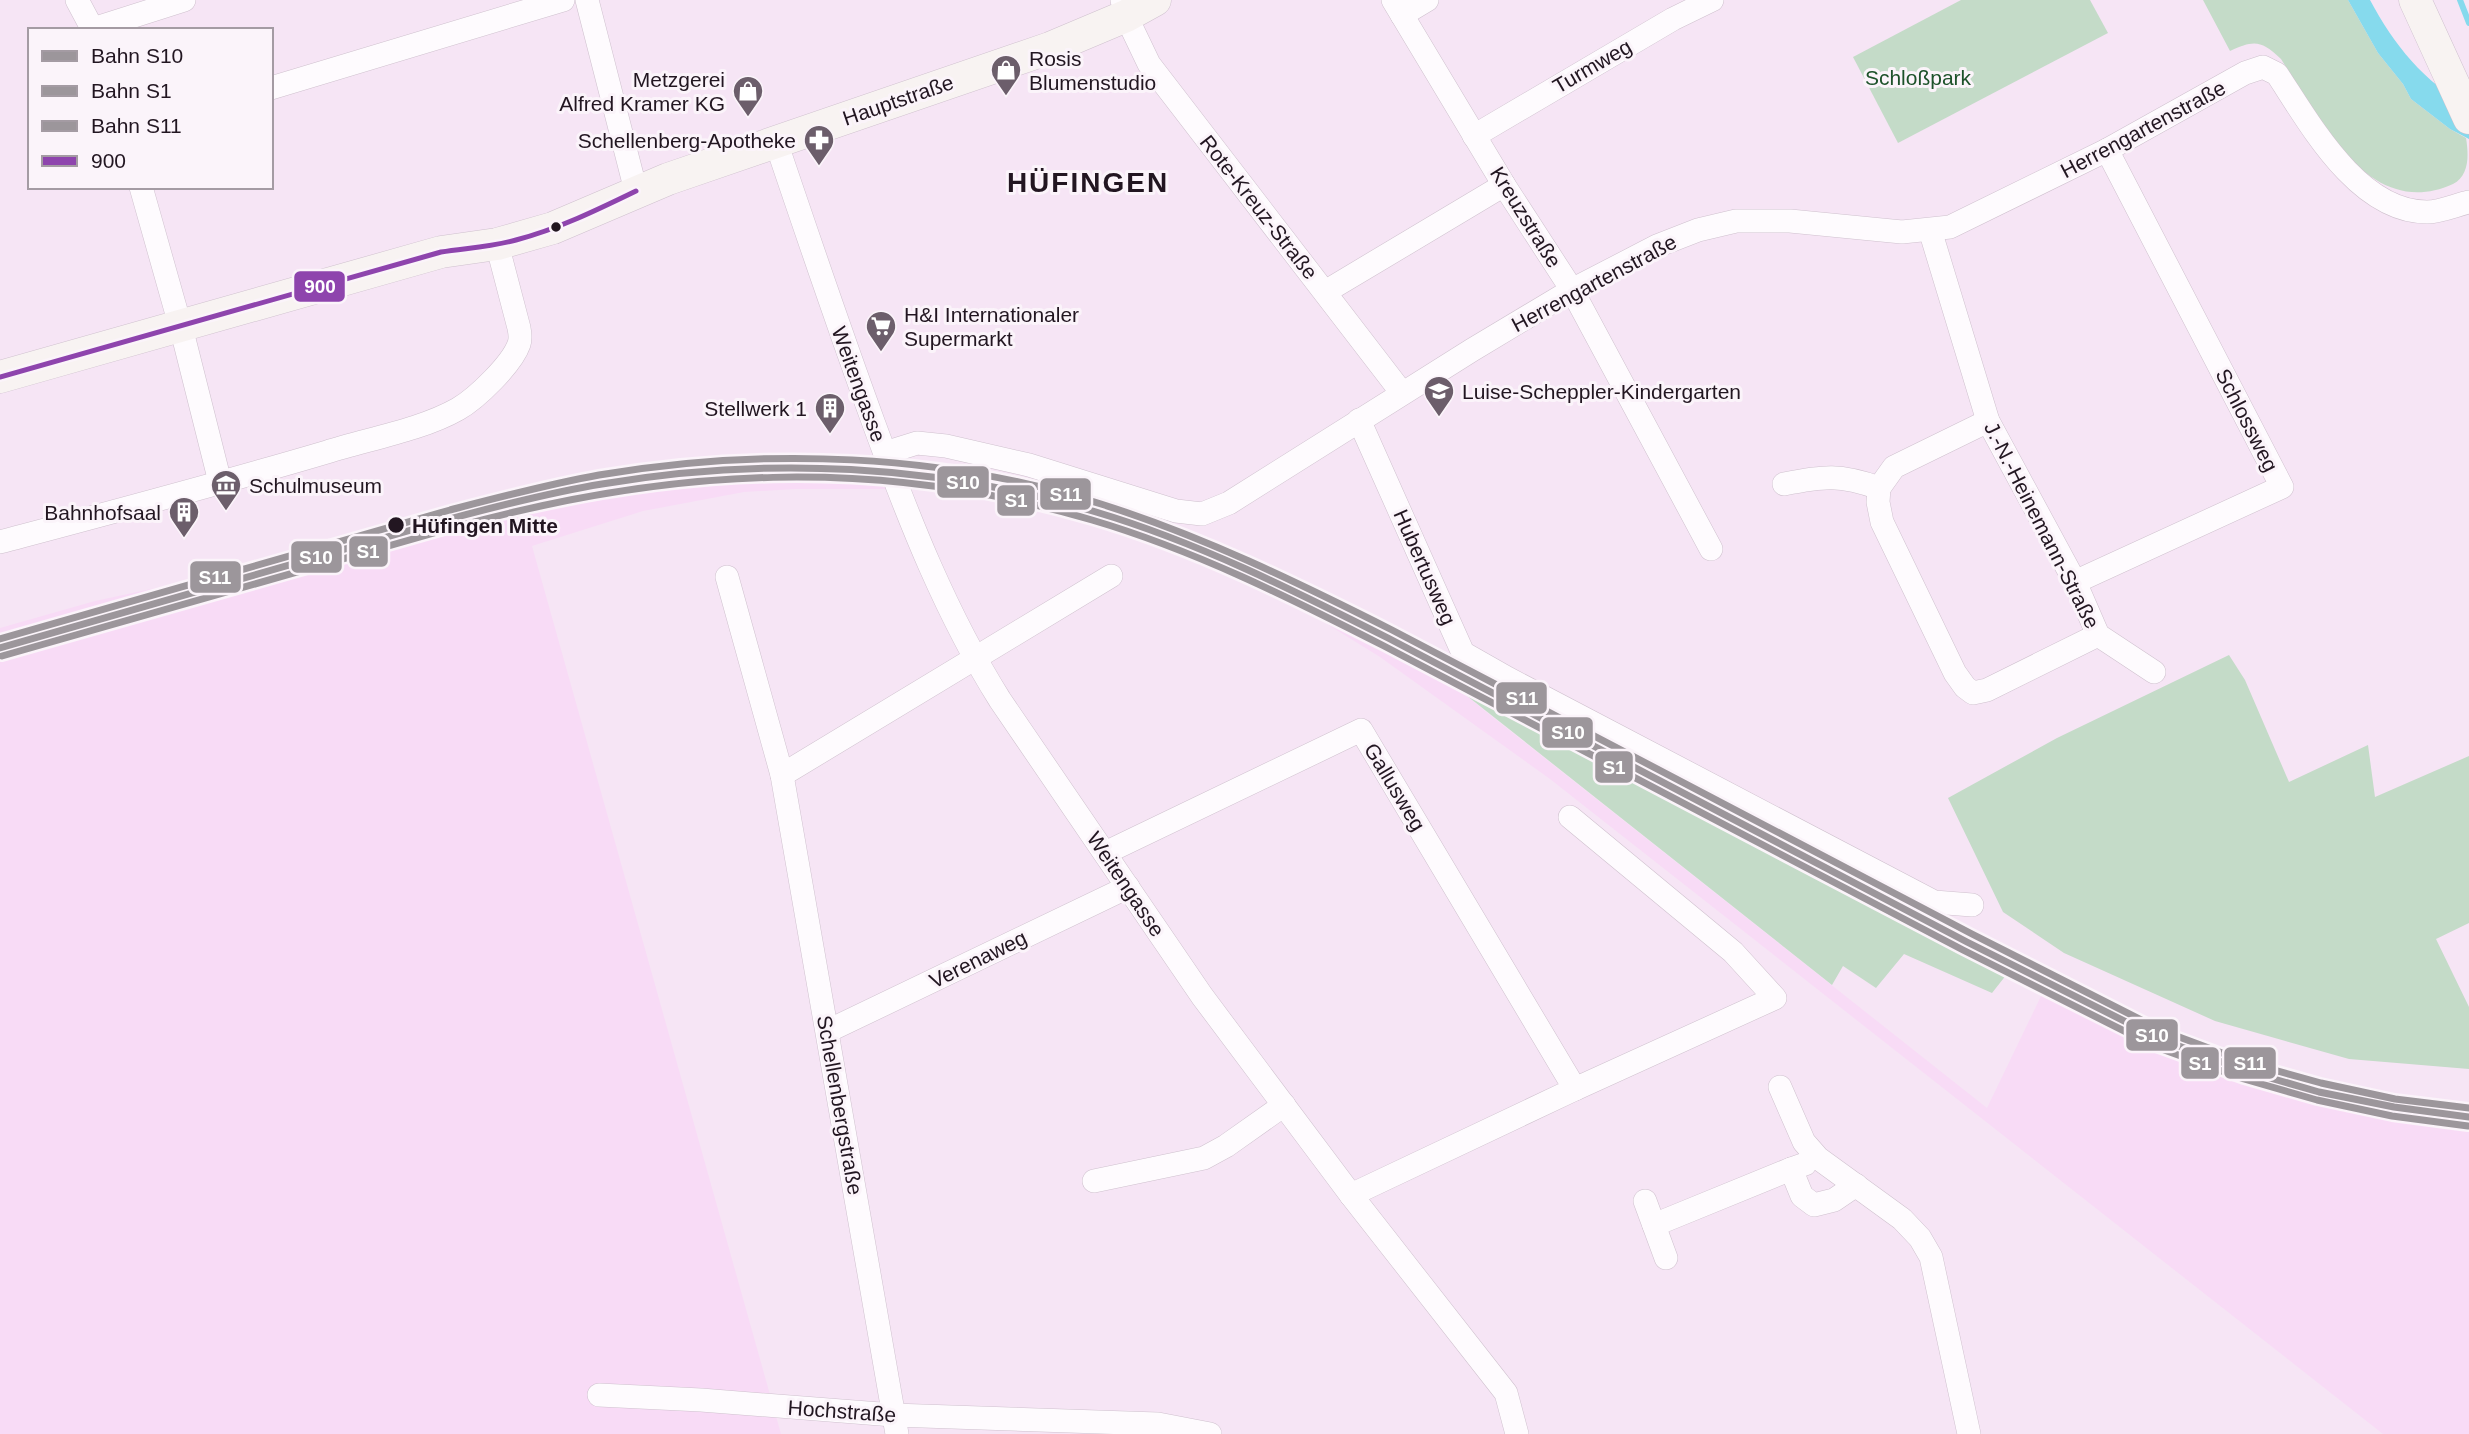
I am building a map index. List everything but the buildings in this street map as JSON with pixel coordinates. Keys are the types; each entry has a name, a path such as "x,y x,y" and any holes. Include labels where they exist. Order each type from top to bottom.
{"main road":[{"name":"Hauptstraße","path":"0,377 441,252 497,244 579,219 636,191 1050,48 1124,8 1155,0"},
{"path":"2415,0 2469,118"}],"street":[{"path":"76,0 92,28"},
{"path":"96,28 184,0"},
{"path":"273,87 563,0"},
{"path":"587,0 636,191"},
{"path":"1397,8 1427,0"},
{"name":"Turmweg","path":"1474,136 1661,25 1712,0"},
{"name":"Rote-Kreuz-Straße","path":"1124,8 1149,64 1402,393"},
{"name":"Kreuzstraße","path":"1397,8 1504,185 1572,290 1711,549"},
{"name":"Herrengartenstraße","path":"885,453 917,443 946,446 1028,466 1175,511 1202,514 1229,503 1402,393 1572,290 1657,246 1698,230 1736,221 1790,221 1902,232 1950,226 2108,150 2245,73 2263,67 2277,74 2333,157 2365,186 2399,208 2428,212 2469,202"},
{"name":"Weitengasse","path":"776,142 835,318 918,542 974,659 1202,996 1351,1195 1506,1393 1517,1434"},
{"name":"Schlossweg","path":"2075,582 2282,486 2108,150"},
{"path":"1325,292 1504,185"},
{"path":"142,189 181,326 220,482"},
{"name":"J.-N.-Heinemann-Straße","path":"1930,230 1988,421 2075,582 2098,635 2154,672"},
{"path":"0,542 220,482 442,417 461,407 485,387 512,357 520,340 497,244"},
{"name":"Hubertusweg","path":"1359,420 1463,653 1934,902 1972,905"},
{"path":"1988,421 1894,467 1879,488 1878,502 1882,522 1955,673 1973,693 1987,691 2098,635"},
{"path":"1784,484 1818,477 1851,478 1879,488"},
{"path":"782,775 1111,576"},
{"name":"Schellenbergstraße","path":"727,578 782,775 895,1425"},
{"name":"Gallusweg","path":"1105,853 1361,730 1575,1089"},
{"path":"1351,1195 1775,998 1733,952 1570,817"},
{"name":"Verenaweg","path":"828,1031 1128,887"},
{"path":"1780,1087 1804,1142 1818,1158 1902,1219 1920,1238 1931,1257 1969,1434"},
{"path":"1094,1181 1204,1158 1226,1146 1284,1105"},
{"path":"1654,1225 1818,1158"},
{"path":"1791,1169 1802,1196 1814,1205 1834,1200 1856,1185"},
{"path":"1645,1200 1666,1258"},
{"name":"Hochstraße","path":"599,1395 701,1400 895,1425 1158,1424 1210,1434"}],"shaded area":[{"path":"767,455 829,456 947,467 1041,487 1188,535 1280,576 1421,646 2025,963 2163,1029 2222,1053 2322,1085 2382,1097 2469,1108 2469,1434 2383,1434 1550,779 1380,657 1314,616 1186,554 1090,520 1040,507 985,494 946,489 796,489 744,492 643,511 532,546 781,1434 0,1434 0,628 95,601 165,586 168,594 467,509 606,477 605,470 655,463","holes":["1456,687 2043,992 1987,1108"]}],"green space":[{"name":"Schloßpark","path":"1961,0 2090,0 2108,33 1898,143 1853,57"},
{"path":"2203,0 2348,0 2378,53 2403,84 2411,99 2466,138 2467,158 2462,176 2453,184 2423,192 2395,189 2371,177 2349,158 2329,134 2281,59 2268,48 2257,44 2230,51"},
{"path":"2229,655 2245,680 2289,782 2368,745 2375,797 2469,756 2469,923 2436,939 2469,1007 2469,1069 2349,1059 2215,1021 2064,953 2003,912 1948,798 2057,738"},
{"path":"1452,684 2007,974 1992,993 1904,954 1876,988 1843,966 1832,985"}],"water":[{"path":"2348,0 2370,0 2389,32 2424,74 2469,107 2469,139 2450,129 2411,99 2403,84 2378,53"}],"waterway":[{"path":"2460,0 2469,23"}],"rail line":[{"name":"S11","path":"0,639 450,510 599,475 661,466 788,458 915,465 978,474 1101,504 1176,530 1285,577 2163,1031 2249,1063 2321,1083 2395,1099 2469,1108"},
{"name":"S10","path":"0,648 453,518 602,484 664,475 788,468 851,470 975,483 1036,496 1134,524 1208,552 1280,585 1388,638 1967,942 2160,1039 2246,1071 2319,1092 2394,1107 2469,1117"},
{"name":"S1","path":"2,656 455,527 535,507 615,492 694,482 773,477 852,479 931,486 1011,500 1130,532 1204,560 1277,593 1384,646 1963,950 2156,1047 2244,1079 2317,1100 2392,1116 2468,1126"}],"transit line":[{"name":"900","path":"0,377 441,252 532,236 636,191"}],"place":[{"name":"Rosis Blumenstudio","path":"1006,97"},
{"name":"Metzgerei Alfred Kramer KG","path":"748,118"},
{"name":"Schellenberg-Apotheke","path":"819,167"},
{"name":"H&I Internationaler Supermarkt","path":"881,353"},
{"name":"Luise-Scheppler-Kindergarten","path":"1439,418"},
{"name":"Stellwerk 1","path":"830,435"},
{"name":"Schulmuseum","path":"226,512"},
{"name":"Hüfingen Mitte","path":"396,525"},
{"name":"Bahnhofsaal","path":"184,539"}],"district":[{"name":"HÜFINGEN","path":"1088,182"}]}
